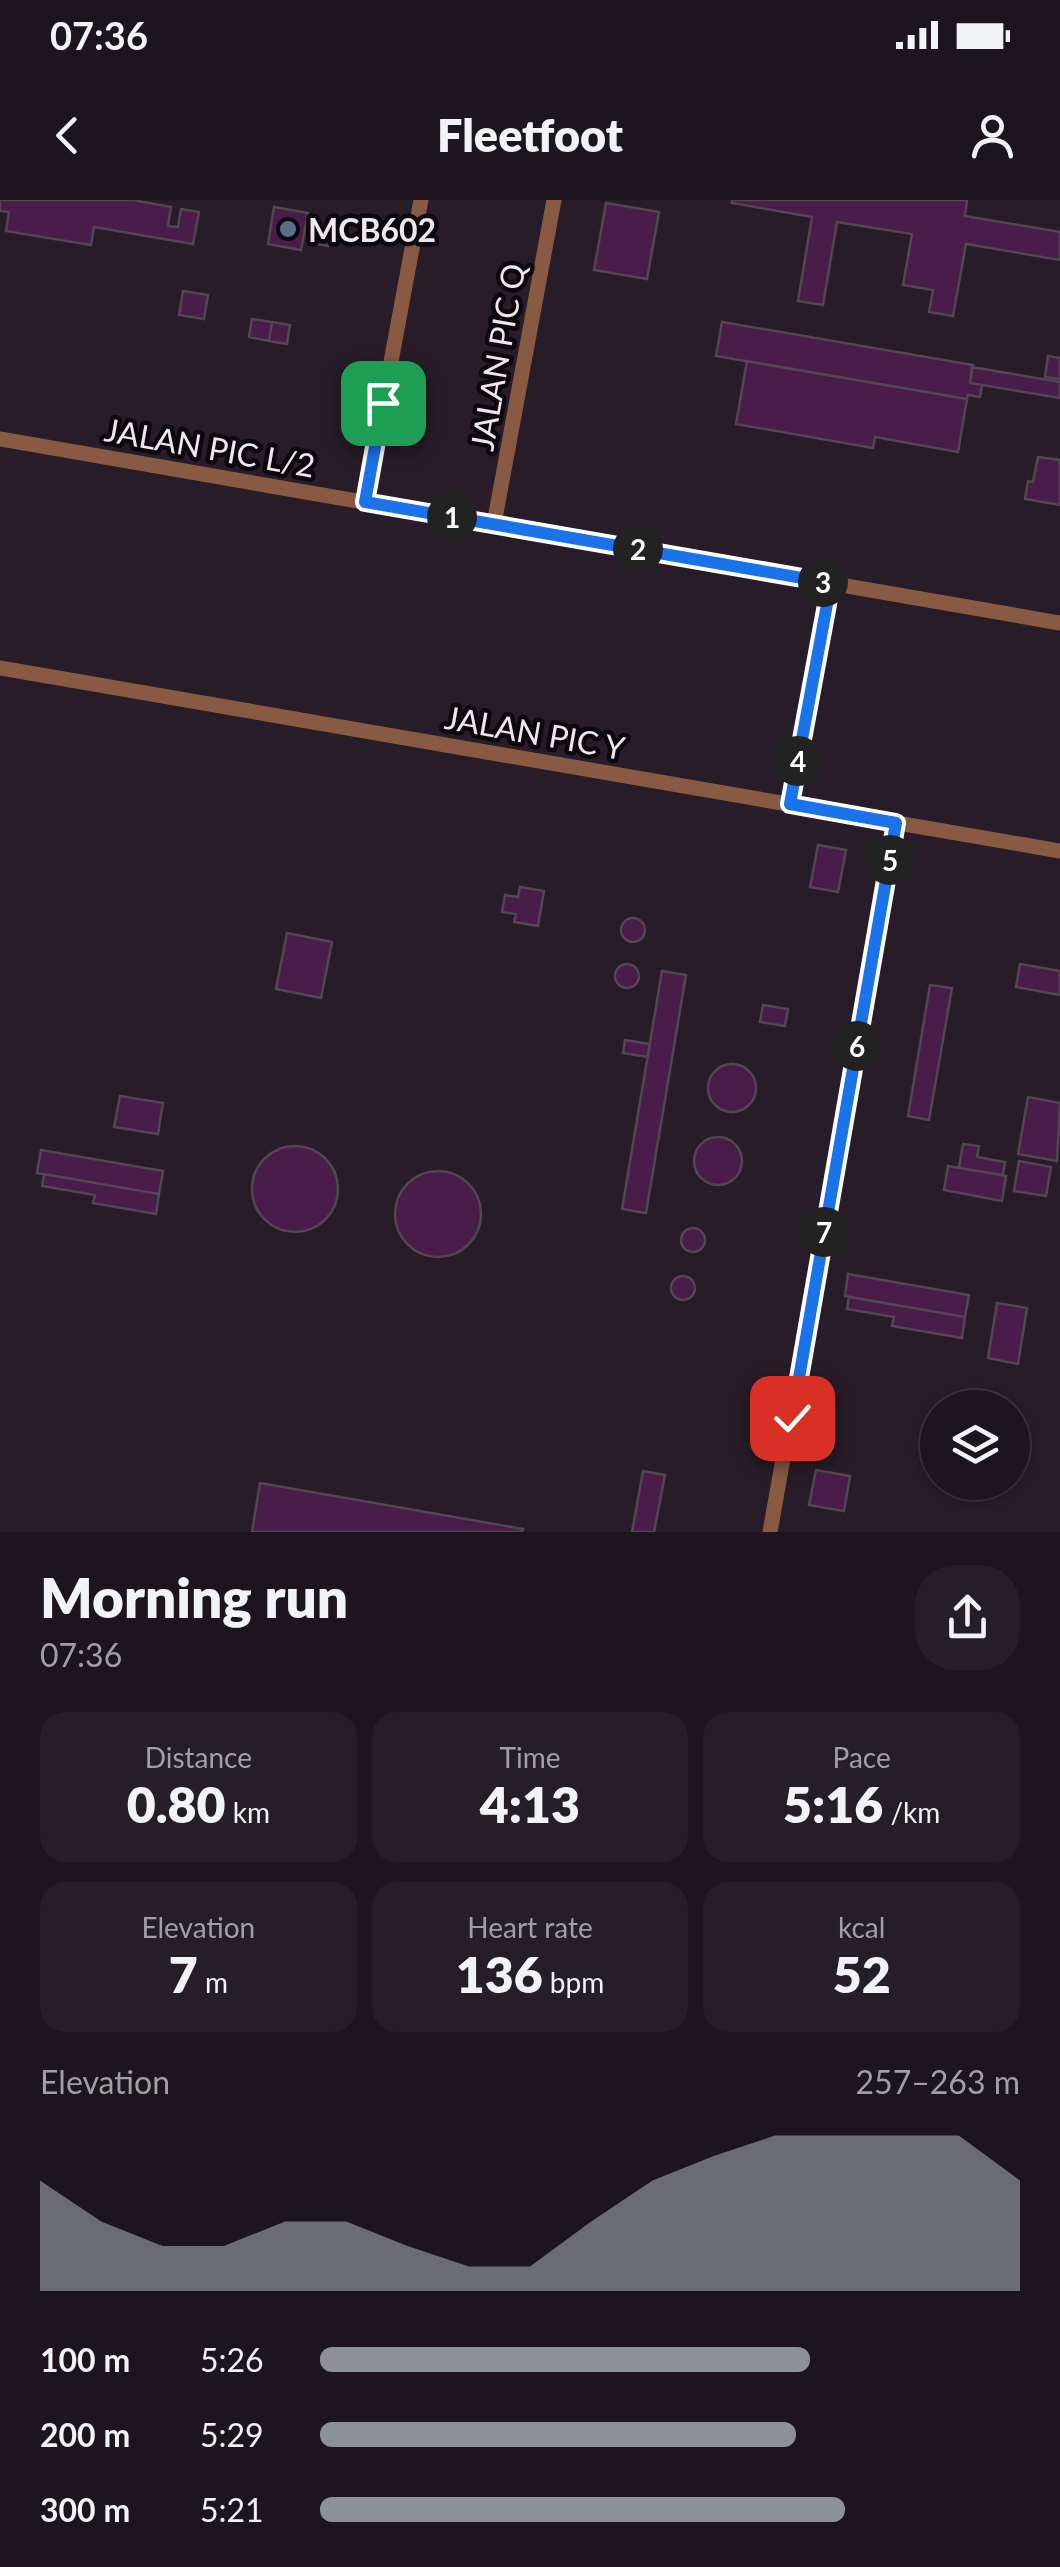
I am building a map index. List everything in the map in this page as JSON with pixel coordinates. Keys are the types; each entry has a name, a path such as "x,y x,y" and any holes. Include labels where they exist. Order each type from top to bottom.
{"street":[{"path":"365,502 421,200"},
{"name":"JALAN PIC Q","path":"494,524 554,200"},
{"name":"JALAN PIC L/2","path":"0,438 1060,623"},
{"path":"790,804 831,583"},
{"name":"JALAN PIC Y","path":"0,668 1060,851"},
{"path":"770,1532 896,823"}],"building":[{"path":"0,200 133,200 171,207 168,226 178,227 181,209 199,212 193,244 94,227 91,245 6,231 9,212 0,211"},
{"path":"732,200 967,200 965,216 1060,232 1060,260 966,244 953,316 929,312 933,290 903,285 912,234 837,222 823,305 798,301 812,217"},
{"path":"606,203 659,212 647,279 594,270"},
{"name":"MCB602","path":"274,207 308,213 301,250 268,244"},
{"path":"310,222 331,226 328,246 307,242"},
{"path":"183,291 208,295 204,319 179,315"},
{"path":"252,319 272,322 269,341 249,337"},
{"path":"272,322 290,325 287,344 269,341"},
{"path":"722,322 973,365 970,383 982,385 980,397 968,395 967,399 716,356"},
{"path":"1048,356 1060,358 1060,379 1045,377"},
{"path":"747,361 967,399 958,452 875,437 873,448 736,424"},
{"path":"972,367 1060,382 1060,398 970,383"},
{"path":"1038,457 1060,460 1060,505 1025,499"},
{"path":"818,845 846,850 838,892 810,887"},
{"path":"520,887 544,891 538,926 514,922 516,914 502,912 505,895 518,897"},
{"path":"633,918 642,921 642,939 633,942 624,939 621,930 624,921"},
{"path":"287,933 332,942 321,998 276,989"},
{"path":"627,964 636,967 636,985 627,988 618,985 615,976 618,967"},
{"path":"1020,964 1060,971 1060,995 1016,987"},
{"path":"662,971 686,975 646,1213 622,1209"},
{"path":"930,985 952,988 929,1120 908,1116"},
{"path":"763,1005 788,1009 785,1026 760,1022"},
{"path":"625,1040 650,1044 648,1057 623,1053"},
{"path":"732,1064 749,1071 756,1088 749,1105 732,1112 715,1105 708,1088 715,1071"},
{"path":"120,1096 163,1103 158,1134 114,1127"},
{"path":"1028,1097 1060,1103 1057,1161 1018,1154"},
{"path":"718,1137 735,1144 742,1161 735,1178 718,1185 701,1178 694,1161 701,1144"},
{"path":"963,1144 979,1146 977,1157 1005,1162 1003,1175 959,1168"},
{"path":"295,1146 319,1153 331,1165 338,1189 331,1213 319,1225 295,1232 271,1225 259,1213 252,1189 259,1165 271,1153"},
{"path":"41,1150 163,1171 159,1194 37,1173"},
{"path":"1019,1161 1051,1167 1046,1196 1014,1191"},
{"path":"948,1166 1006,1176 1002,1201 944,1190"},
{"path":"438,1171 462,1178 474,1190 481,1214 474,1238 462,1250 438,1257 414,1250 402,1238 395,1214 402,1190 414,1178"},
{"path":"44,1174 159,1194 156,1214 93,1203 95,1195 42,1186"},
{"path":"693,1228 702,1231 702,1249 693,1252 684,1249 681,1240 684,1231"},
{"path":"848,1274 969,1295 965,1317 845,1296"},
{"path":"683,1276 692,1279 692,1297 683,1300 674,1297 671,1288 674,1279"},
{"path":"849,1297 965,1317 962,1338 892,1326 894,1317 847,1309"},
{"path":"997,1303 1027,1308 1018,1364 988,1358"},
{"path":"816,1470 850,1476 844,1511 809,1505"},
{"path":"643,1471 665,1475 654,1532 632,1532"},
{"path":"260,1483 523,1529 252,1532"}],"place":[{"name":"MCB602","path":"288,229"}],"route":[{"path":"383,403 365,502 831,583 790,804 896,823 792,1418"}]}
